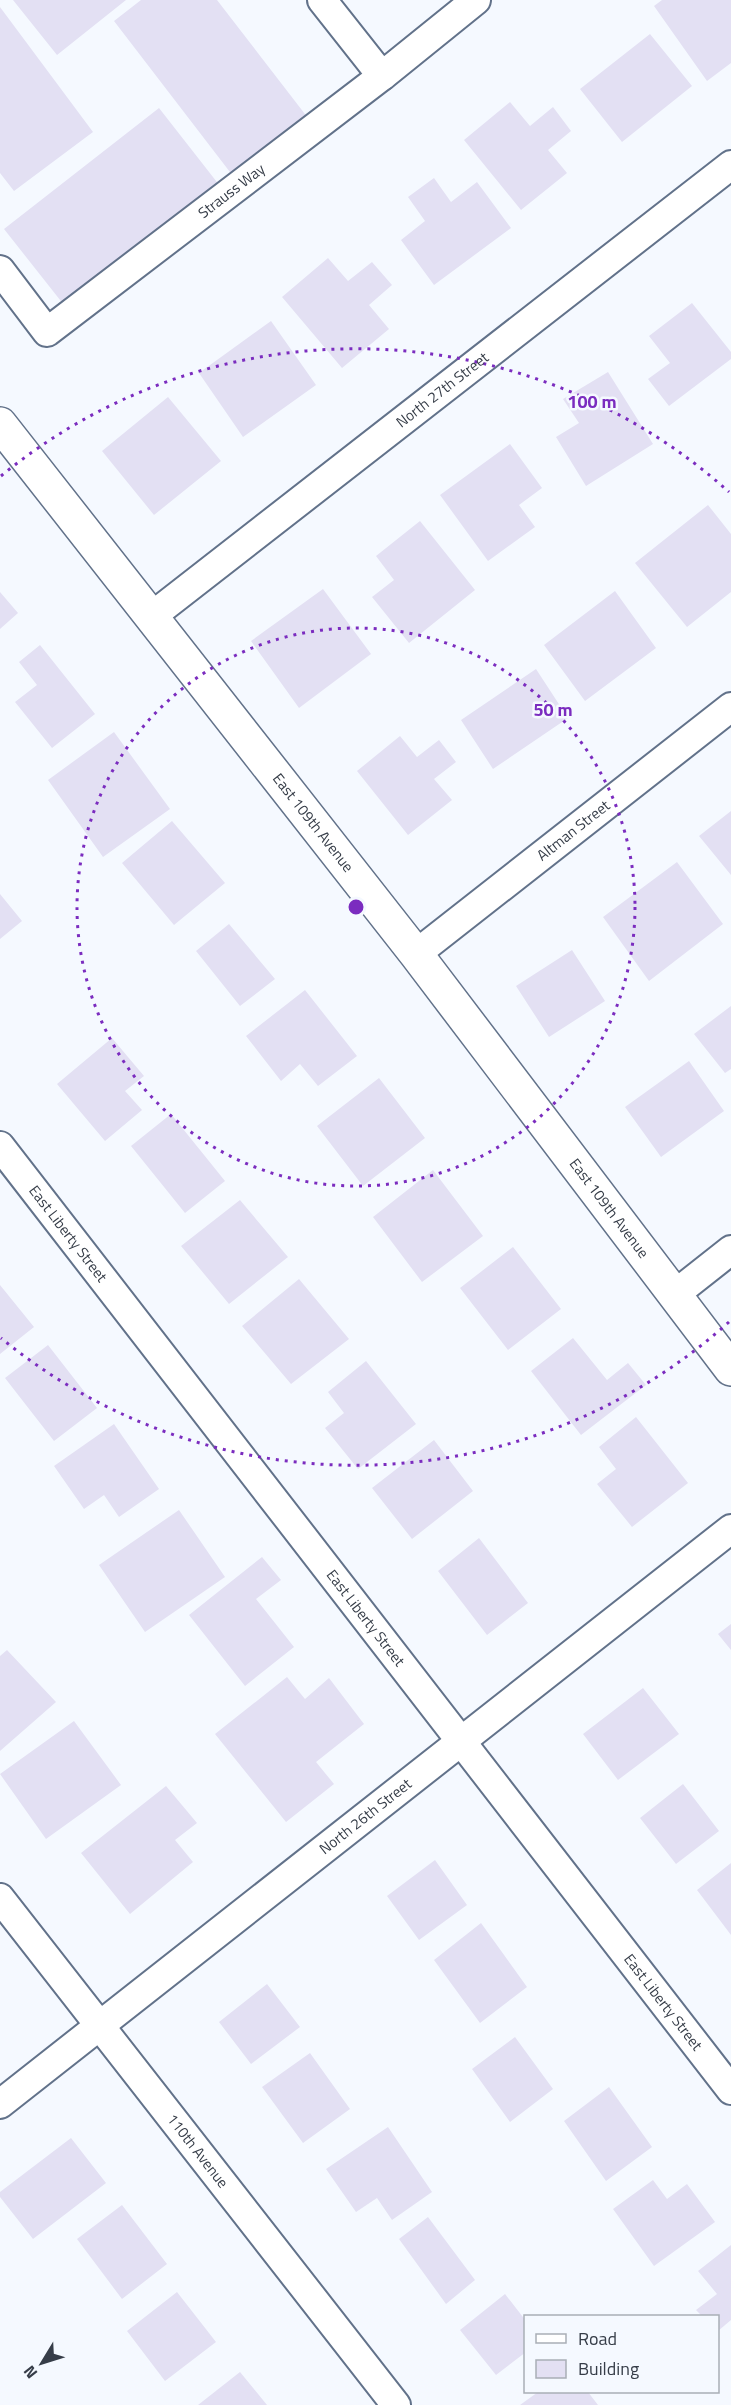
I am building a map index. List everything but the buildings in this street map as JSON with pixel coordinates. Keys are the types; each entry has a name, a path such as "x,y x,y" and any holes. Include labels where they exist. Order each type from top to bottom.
{"street":[{"path":"322,0 382,76"},
{"name":"Strauss Way","path":"0,270 47,332 382,76 476,0"},
{"name":"North 27th Street","path":"152,616 731,165"},
{"name":"East 109th Avenue","path":"0,424 416,954 731,1369"},
{"name":"Altman Street","path":"416,954 731,707"},
{"name":"East Liberty Street","path":"0,1146 731,2090"},
{"path":"674,1295 731,1250"},
{"name":"North 26th Street","path":"0,2104 731,1529"},
{"name":"110th Avenue","path":"0,1898 396,2405"}]}
